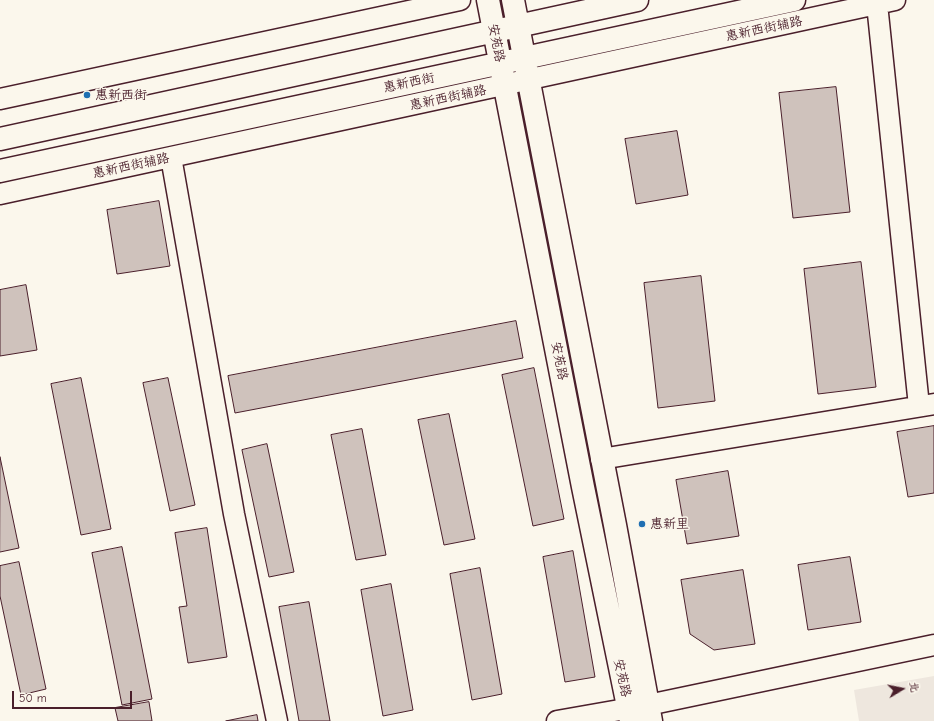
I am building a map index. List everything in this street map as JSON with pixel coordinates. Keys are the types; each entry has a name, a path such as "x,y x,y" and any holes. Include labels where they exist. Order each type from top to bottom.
{"main road":[{"name":"安苑路","path":"488,0 583,487 640,714"},
{"name":"安苑路","path":"513,0 615,525 640,714"},
{"path":"0,139 637,0"},
{"name":"惠新西街","path":"0,171 794,0"}],"street":[{"path":"0,99 460,0"},
{"path":"601,459 927,405 886,2"},
{"name":"惠新西街辅路","path":"0,194 886,2"},
{"path":"171,157 234,514 277,721"},
{"path":"557,721 640,714 934,645"}],"shaded area":[{"path":"934,676 934,721 859,721 854,690"}],"building":[{"path":"836,87 850,212 793,218 779,93"},
{"path":"677,131 688,195 636,204 625,139"},
{"path":"159,201 170,266 117,274 107,210"},
{"path":"861,262 876,387 818,394 804,269"},
{"path":"701,276 715,401 658,408 644,283"},
{"path":"26,285 37,350 0,356 0,290"},
{"path":"516,321 523,358 235,413 228,376"},
{"path":"534,368 564,519 533,526 502,375"},
{"path":"81,378 111,529 81,535 51,384"},
{"path":"168,378 195,505 170,511 143,383"},
{"path":"449,414 475,539 444,545 418,420"},
{"path":"934,426 934,493 908,497 897,432"},
{"path":"362,429 386,555 356,560 331,435"},
{"path":"267,444 294,572 269,577 242,450"},
{"path":"0,457 19,548 0,552"},
{"path":"728,471 739,536 687,544 676,480"},
{"path":"207,528 227,657 188,663 179,607 187,606 175,533"},
{"path":"122,547 152,699 122,705 92,553"},
{"path":"573,551 595,677 565,682 543,557"},
{"path":"850,557 861,622 808,630 798,565"},
{"path":"19,562 46,689 21,695 0,596 0,566"},
{"path":"480,568 502,694 472,700 450,574"},
{"path":"743,570 755,644 714,650 690,634 681,580"},
{"path":"391,584 413,710 383,716 361,590"},
{"path":"309,602 330,721 299,721 279,607"},
{"path":"149,702 152,721 118,721 115,708"},
{"path":"257,715 258,721 226,721"}],"place":[{"name":"惠新西街","path":"87,95"},
{"name":"惠新里","path":"642,524"}]}
